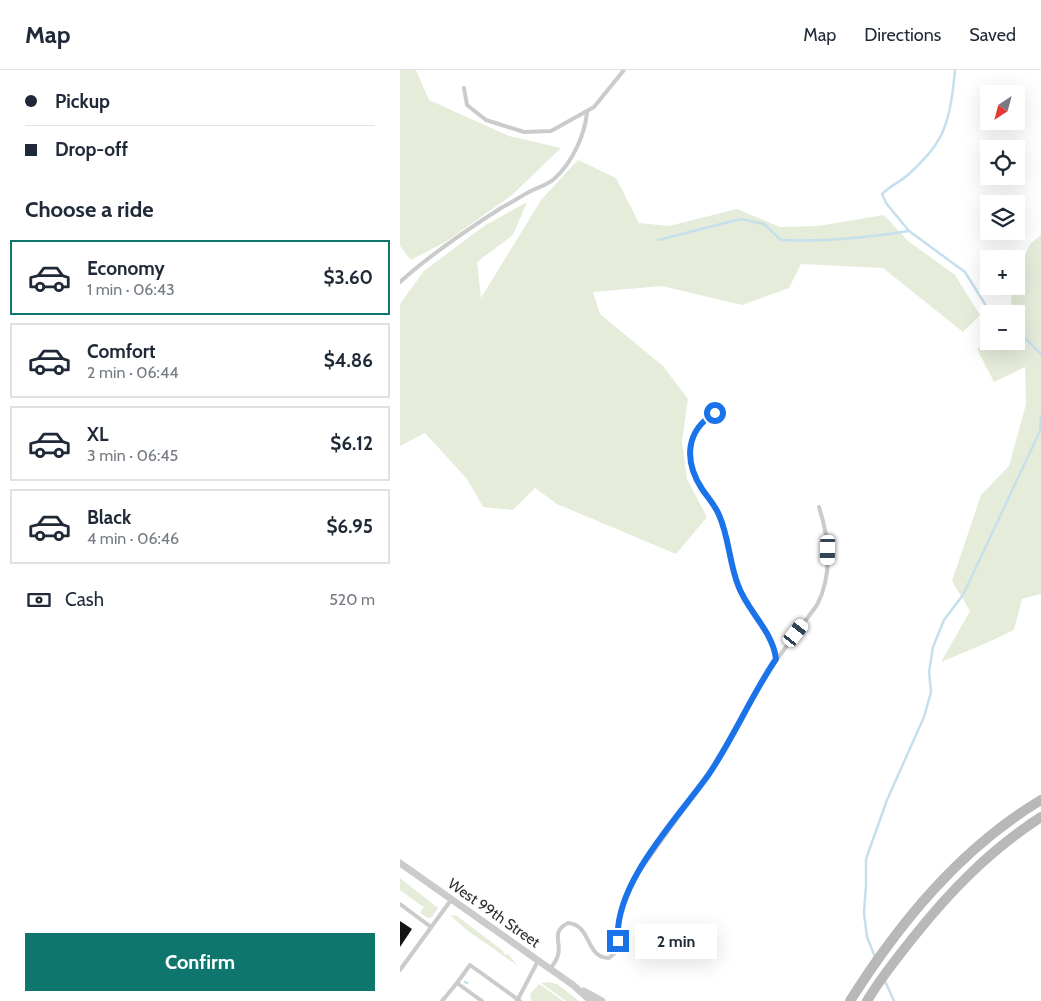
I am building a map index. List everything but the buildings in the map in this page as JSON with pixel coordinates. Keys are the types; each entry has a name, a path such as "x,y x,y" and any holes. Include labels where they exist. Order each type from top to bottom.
{"main road":[{"path":"852,999 880,956 934,889 978,845 1009,820 1041,800"},
{"path":"867,1001 896,959 941,903 988,856 1041,817"},
{"path":"978,845 988,856"}],"street":[{"name":"West 99th Street","path":"400,863 550,969 590,1001"},
{"name":"West 99th Street","path":"573,986 602,1001"}],"lane":[{"path":"464,88 466,105 486,120 524,132 551,132 594,108 624,70"},
{"path":"400,282 450,242 502,208 554,178 570,160 577,146 586,123 586,112"},
{"path":"715,413 707,418 695,432 691,440 690,458 702,488 711,500 724,528 738,586 774,646 776,659"},
{"path":"550,969 558,955 558,934 563,926 568,923 578,925 583,930 593,950 602,956 609,958 615,953 618,946 617,931 619,917 627,892 647,859 709,774 776,659 817,605 823,593 828,550 819,507"},
{"path":"400,970 451,900"},
{"path":"400,904 431,926"},
{"path":"442,1001 470,965 518,1000 538,961"},
{"path":"457,983 482,1001"}],"green space":[{"path":"400,70 416,70 429,100 509,136 561,148 512,195 447,241 411,260 400,246"},
{"path":"578,160 616,178 639,223 669,226 737,209 780,227 818,226 884,215 908,241 955,275 980,315 963,332 883,268 801,264 789,288 742,305 662,286 593,292 600,314 663,366 688,399 682,441 687,479 707,517 676,554 557,504 535,488 513,510 483,507 467,479 425,433 400,446 400,304 424,271 484,226 527,202 513,235 477,262 481,298 541,200"},
{"path":"1041,235 1041,594 1022,599 1014,630 941,662 970,611 952,581 981,495 1009,466 1026,404 1025,367 994,382 977,349 980,346 980,350 1025,350 1025,305 1011,305 1012,295 1025,295 1025,255 1030,244"},
{"path":"400,878 438,908 432,917 428,918 420,913 424,906 400,890"},
{"path":"450,915 457,916 502,950 505,955 508,954 518,966 468,931"},
{"path":"541,983 557,984 579,1001 566,1001"},
{"path":"539,984 563,1001 531,1001 530,994"}],"waterway":[{"path":"955,70 950,109 940,137 929,154 915,169 882,194 886,203 909,231 965,272 986,305"},
{"path":"658,240 741,219 764,224 781,240 845,239 909,231"},
{"path":"1025,338 1041,354"},
{"path":"875,957 867,937 864,913 866,859 887,800 924,717 931,692 929,672 933,647 944,620 963,595 1040,431 1041,417"},
{"path":"885,981 894,1001"}],"route":[{"path":"618,941 619,917 624,899 633,880 709,774 776,659 774,646 738,586 724,528 711,500 702,488 690,458 691,440 695,432 707,418 715,413"}]}
